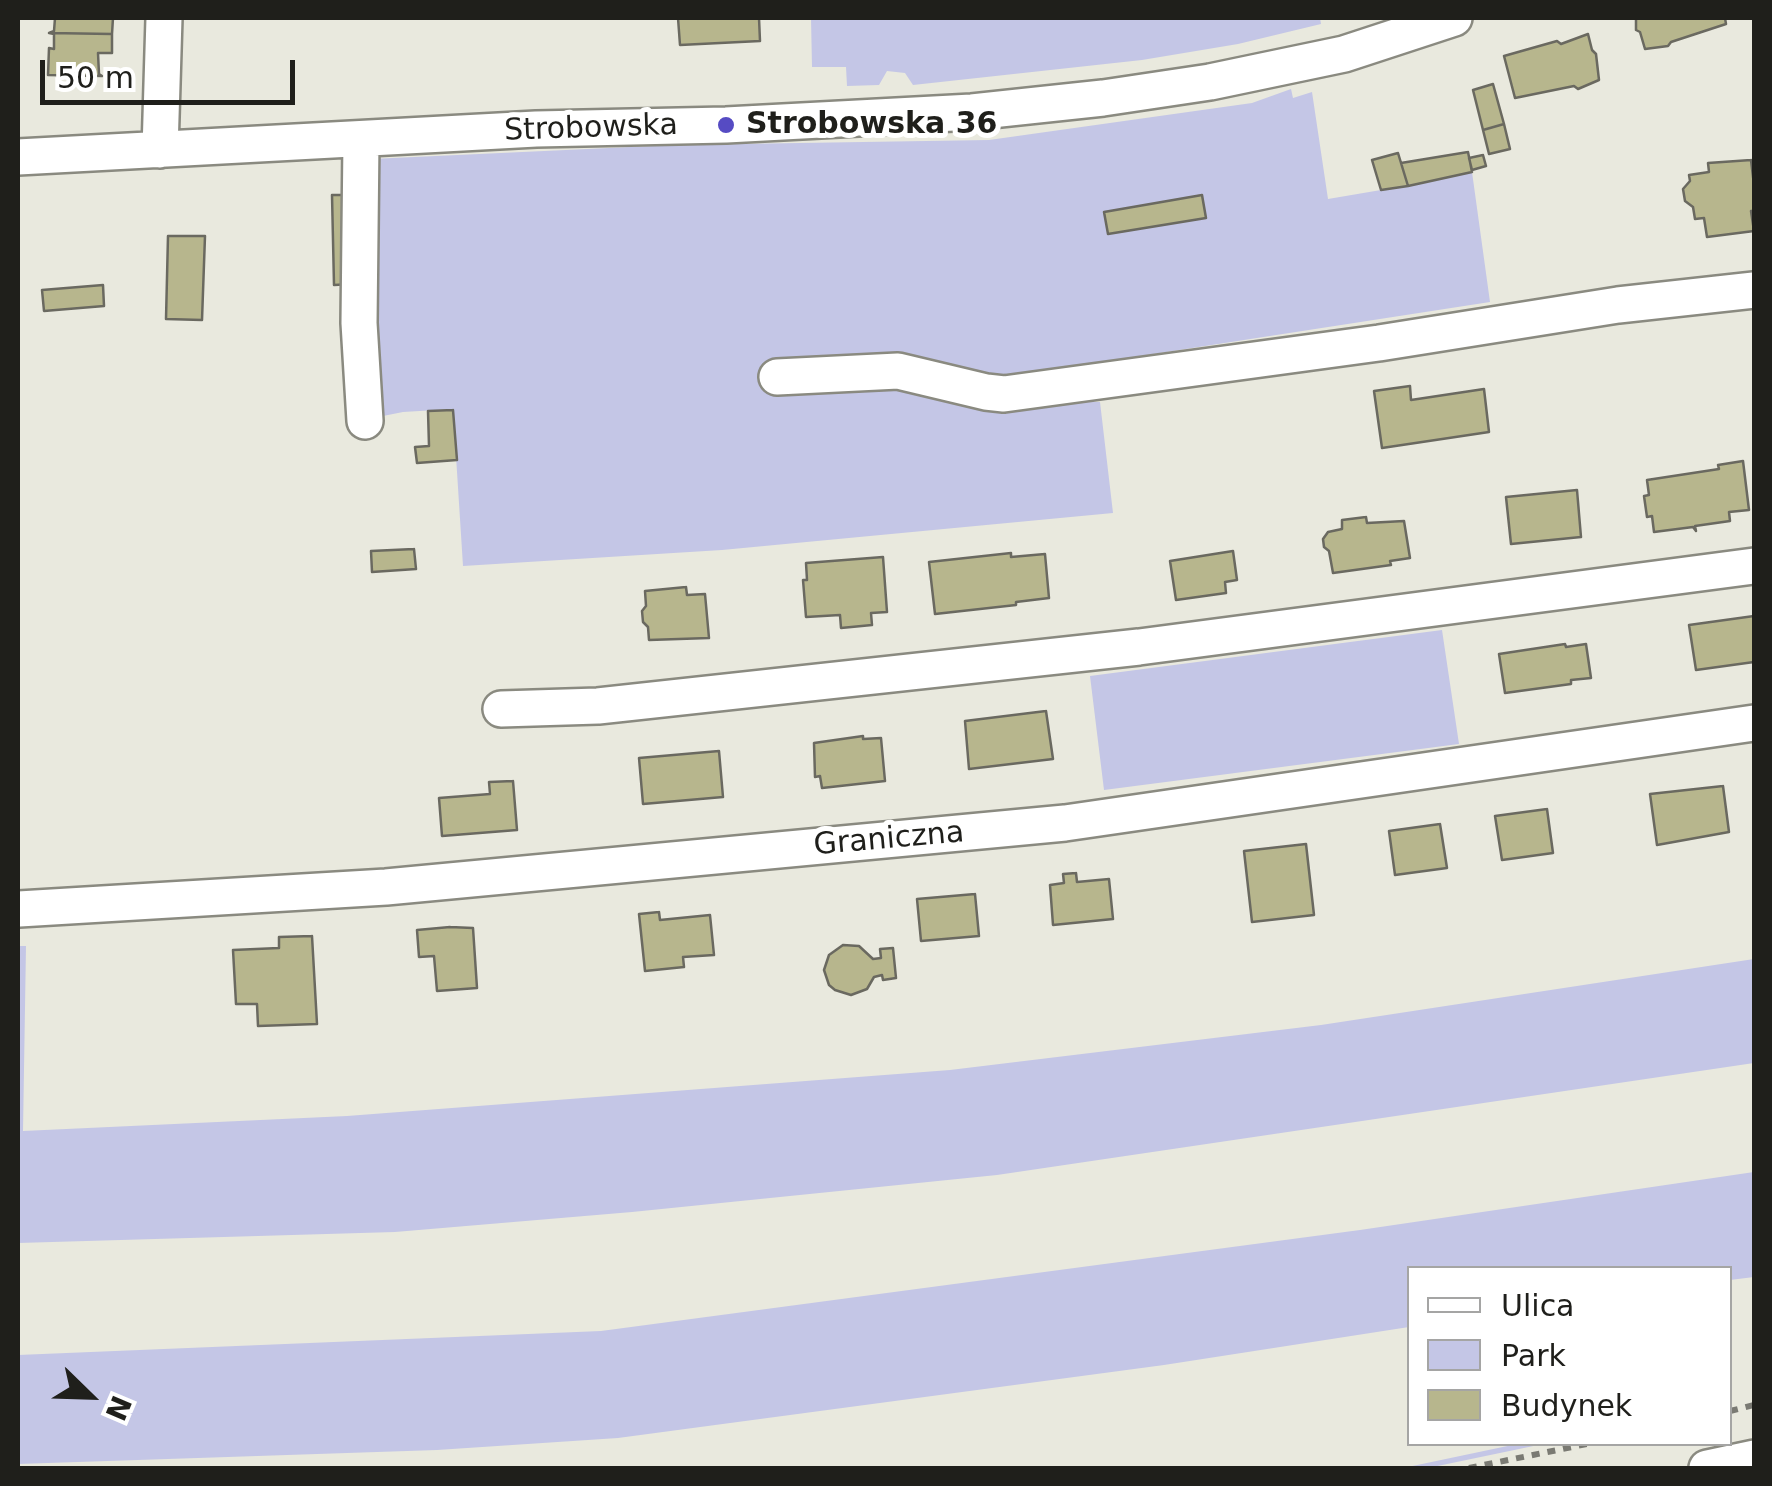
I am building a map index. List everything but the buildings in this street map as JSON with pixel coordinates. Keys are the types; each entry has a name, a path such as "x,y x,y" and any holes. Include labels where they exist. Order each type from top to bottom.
{"street":[{"path":"160,150 164,18"},
{"name":"Strobowska","path":"18,157 536,129 726,125 955,113 1210,82 1344,54 1454,18"},
{"path":"361,140 359,304 361,404 365,421"},
{"path":"777,377 898,371 1004,394 1754,290"},
{"path":"501,710 598,706 1139,647 1754,566"},
{"name":"Graniczna","path":"19,908 386,887 1064,823 1754,723"},
{"path":"1707,1468 1754,1458"}],"path":[{"path":"1469,1468 1577,1446"}],"green space":[{"path":"811,18 1320,18 1321,24 1238,44 1142,60 913,85 905,73 887,71 879,85 847,86 846,67 812,67"},
{"path":"1291,89 1293,98 1312,92 1328,199 1407,181 1425,183 1472,172 1490,302 1121,359 1094,396 1094,402 1100,402 1113,513 722,550 463,566 453,409 383,416 371,159 674,145 989,140 1252,103"},
{"path":"1442,630 1459,744 1104,790 1090,676"},
{"path":"18,946 26,946 23,1131 347,1116 950,1070 1321,1025 1754,959 1754,1063 997,1175 395,1232 18,1243"},
{"path":"1754,1172 1754,1277 1732,1280 1732,1266 1407,1266 1407,1327 1164,1365 618,1438 437,1450 18,1464 18,1355 601,1331 1360,1230"},
{"path":"1508,1446 1533,1446 1428,1468 1403,1468"}],"place":[{"name":"Strobowska 36","path":"726,125"}]}
